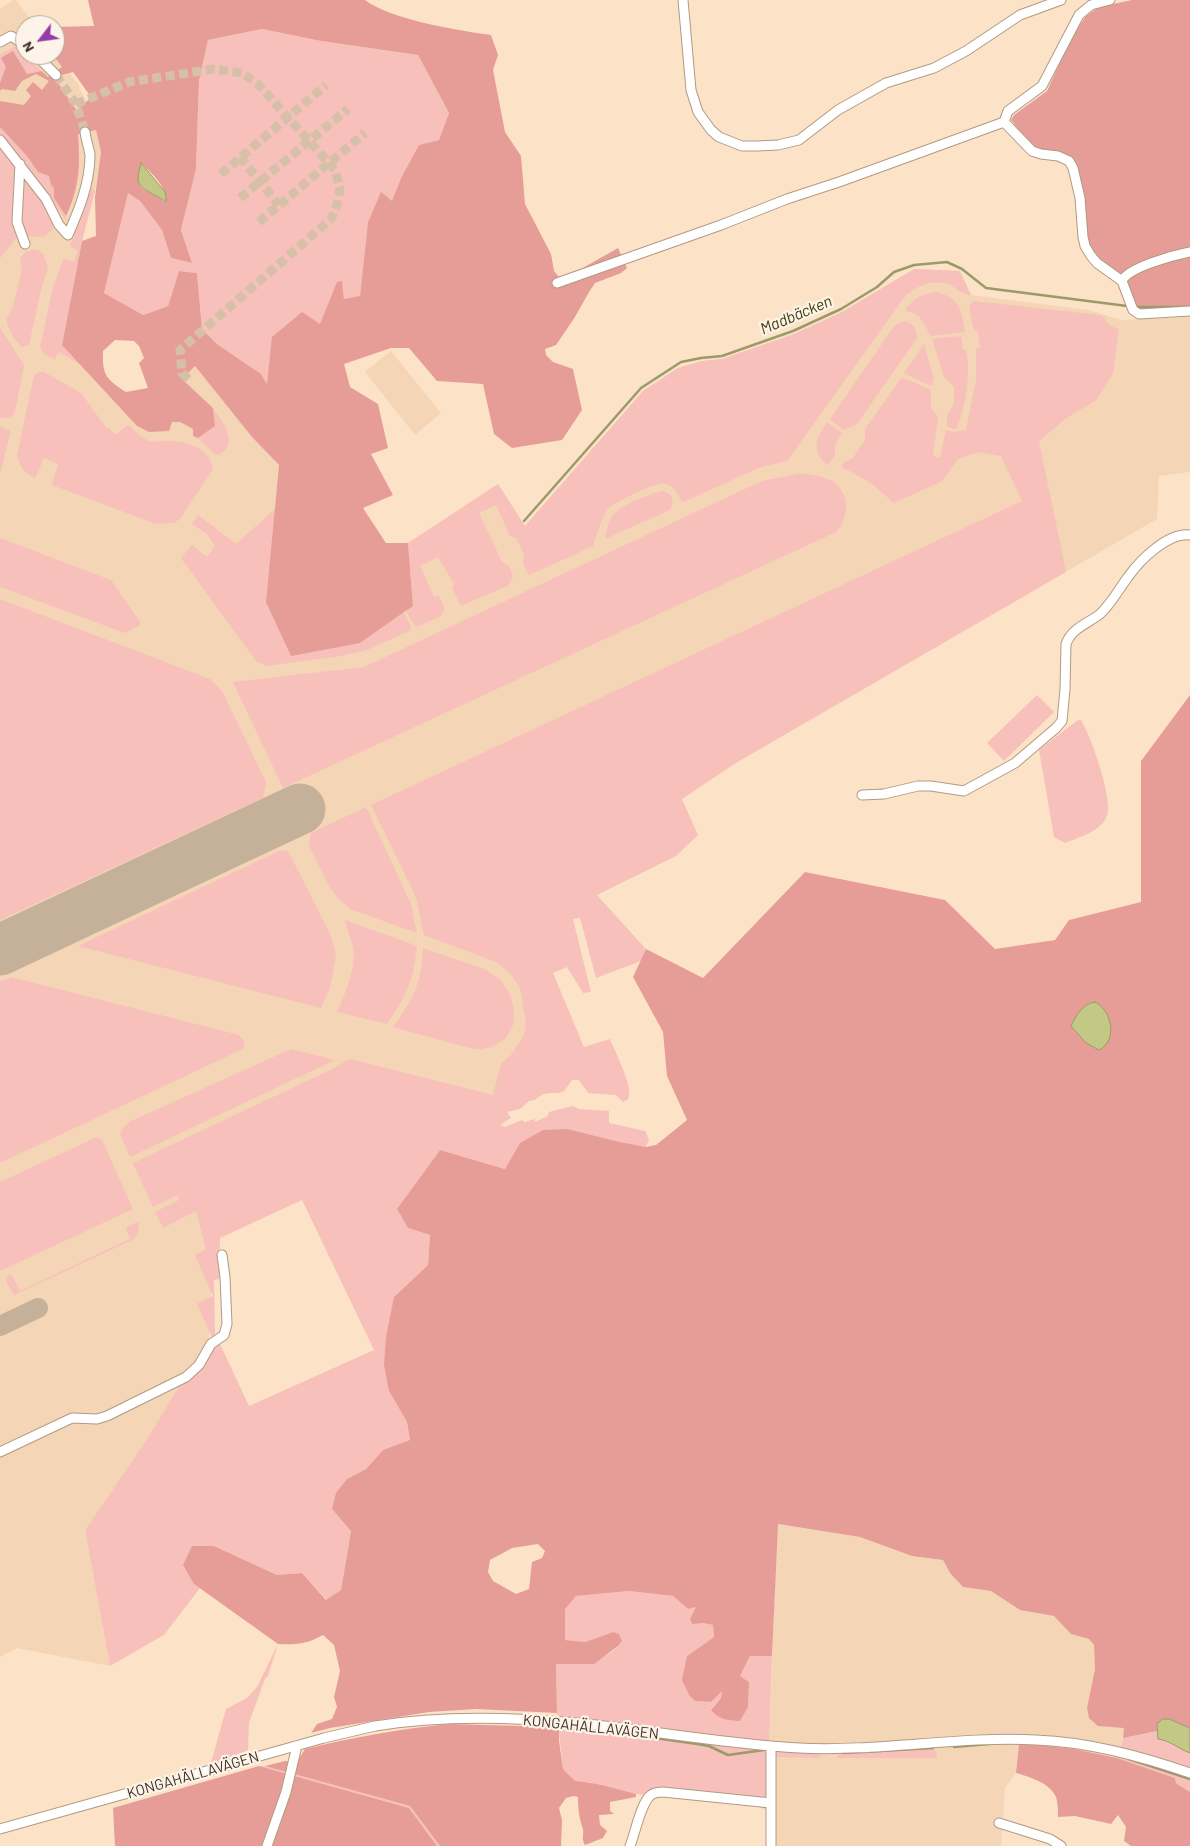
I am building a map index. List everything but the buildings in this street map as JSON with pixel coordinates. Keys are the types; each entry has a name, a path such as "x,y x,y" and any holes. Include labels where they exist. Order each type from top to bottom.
{"street":[{"path":"683,0 691,90 698,112 711,130 720,138 742,146 778,146 799,140 838,110 886,83 934,68 966,51 1020,15 1061,0"},
{"path":"1004,122 1008,111 1042,86 1079,15 1091,5 1105,1"},
{"path":"0,42 11,36 15,38"},
{"path":"46,65 56,75"},
{"path":"1004,122 1032,152 1058,156 1069,161 1073,168 1080,198 1085,246 1097,263 1122,281 1133,310 1139,314 1190,311"},
{"path":"557,283 1004,122"},
{"path":"0,140 46,199 58,225 68,235 87,184 90,155 85,132"},
{"path":"20,164 17,222 26,244"},
{"path":"1122,281 1122,278 1130,272 1161,260 1190,252"},
{"path":"862,795 884,794 918,786 932,786 964,791 1015,764 1062,721 1066,644 1069,637 1100,613 1129,575 1150,554 1173,537 1190,535"},
{"path":"0,1452 72,1418 97,1419 107,1416 180,1381 194,1371 200,1365 211,1344 224,1335 227,1324 222,1255"},
{"name":"KONGAHÄLLAVÄGEN","path":"0,1829 295,1746 376,1726 419,1721 485,1719 576,1723 720,1742 821,1748 866,1748 990,1740 1037,1740 1076,1743 1116,1751 1190,1774"},
{"path":"267,1846 286,1792 296,1750 295,1746"},
{"path":"770,1746 772,1846"},
{"path":"630,1846 646,1801 656,1792 771,1804"},
{"path":"999,1822 1050,1839 1061,1846"}],"shaded area":[{"path":"16,0 27,15 15,15 15,65 64,65 78,84 106,146 82,241 62,345 82,365 172,422 180,422 193,429 213,408 182,379 195,366 252,437 279,465 275,509 360,643 413,606 408,543 498,484 525,526 643,391 678,368 702,361 722,359 794,334 842,312 914,269 960,271 971,295 1089,310 1121,320 1190,317 1190,472 1159,476 1157,519 734,764 682,799 512,904 553,1033 503,1111 217,1174 209,1338 143,1445 85,1530 110,1666 17,1648 0,1657 0,9"},
{"path":"88,0 365,0 377,7 408,19 491,35 498,55 493,70 505,132 521,156 525,204 551,254 554,271 559,277 581,269 618,248 627,268 621,273 595,283 556,345 545,349 546,355 553,362 573,369 582,410 562,440 512,448 494,434 483,384 437,381 409,348 391,348 344,364 350,387 378,404 388,448 371,454 393,495 363,508 386,543 408,543 413,606 360,643 291,656 266,602 279,465 252,437 195,366 182,379 213,408 215,426 198,438 193,436 193,429 180,422 172,422 169,431 149,432 137,426 62,345 82,241 96,236 95,197 101,152 96,130 78,134 78,176 71,205 66,216 54,198 54,188 51,185 49,176 38,172 27,156 0,127 0,101 24,105 31,96 26,90 33,82 42,90 49,81 36,74 22,81 15,91 2,89 0,91 0,83 6,67 1,58 13,51 15,54 15,65 22,65 27,74 42,71 48,77 62,67 60,65 65,65 65,27 94,26","holes":["262,29 321,41 418,55 449,113 439,140 419,145 402,176 392,201 381,192 368,222 360,296 344,299 342,281 337,282 320,324 302,312 272,337 267,384 261,374 217,344 202,329 197,273 179,271 168,306 143,315 104,293 128,193 140,201 162,230 171,258 192,263 181,230 196,169 199,81 208,40","73,72 91,97 77,111 54,77","141,163 162,186 165,202 141,186 139,181","115,340 134,341 139,346 144,358 139,363 148,388 126,392 107,376 103,366 103,351"]},
{"path":"1132,0 1190,0 1190,307 1139,311 1135,308 1125,276 1101,262 1089,248 1072,158 1062,152 1033,148 1011,120 1014,115 1047,91 1071,38 1086,16 1099,7"},
{"path":"262,29 321,41 418,55 449,113 439,140 419,145 402,176 392,202 381,193 368,222 360,297 344,299 342,281 320,325 267,385 261,374 217,344 202,329 197,273 179,271 168,306 142,315 104,293 128,192 140,201 162,230 171,258 192,263 181,230 196,169 199,81 208,40"},
{"path":"15,46 15,54 13,51 0,83 0,55"},
{"path":"22,65 36,65 42,71 27,74"},
{"path":"0,127 27,156 38,172 49,176 67,221 0,137"},
{"path":"0,143 16,162 17,237 0,258"},
{"path":"141,163 165,192 166,202 139,183 138,177"},
{"path":"21,169 43,198 51,214 53,230 43,237 27,237 20,228"},
{"path":"91,188 95,191 82,241 62,344 82,365 58,352 55,360 44,354 40,347 53,287 64,258 74,262 78,251 70,246"},
{"path":"37,250 43,254 48,267 29,345 22,347 15,340 7,324 7,318 13,307 22,269 20,260 24,253"},
{"path":"914,269 960,271 971,295 950,285 938,282 921,286 906,295 787,461 761,467 683,502 673,488 665,484 653,486 635,493 608,509 601,522 593,546 529,575 523,564 524,554 516,538 510,536 496,505 479,513 502,562 509,566 513,576 509,585 461,606 452,589 454,584 438,557 420,566 434,597 439,596 445,609 441,616 417,627 414,625 406,611 413,606 408,543 498,484 525,526 643,391 678,368 702,361 722,359 794,334 842,312"},
{"path":"935,292 950,297 955,301 961,311 965,332 930,336 918,316 905,311 918,298"},
{"path":"974,301 1100,315 1110,325 1119,329 1113,373 1096,400 1065,419 1039,441 1066,572 734,764 682,799 698,835 676,856 597,895 646,949 641,961 596,978 580,918 573,919 591,992 583,993 567,967 553,973 584,1047 610,1039 626,1076 629,1097 623,1102 616,1095 588,1093 579,1080 572,1080 562,1092 543,1094 535,1100 529,1101 520,1109 507,1112 511,1118 500,1125 505,1127 522,1120 525,1122 535,1119 535,1122 548,1116 549,1112 573,1106 579,1109 609,1111 609,1123 645,1131 649,1139 646,1147 615,1141 520,1143 505,1169 440,1150 397,1209 408,1228 430,1235 428,1265 394,1297 389,1391 407,1422 410,1441 383,1450 366,1469 347,1479 332,1509 351,1530 341,1590 327,1600 302,1573 277,1575 214,1546 194,1584 200,1588 164,1635 110,1666 85,1530 143,1445 209,1338 213,1349 220,1344 249,1406 374,1350 302,1200 220,1238 219,1279 214,1280 215,1334 212,1337 197,1304 213,1296 195,1255 206,1249 196,1211 163,1228 155,1212 179,1200 178,1195 153,1207 133,1163 350,1059 493,1095 501,1064 512,1054 524,1035 526,1022 520,988 509,972 496,962 424,935 416,897 371,805 1022,501 1001,456 979,452 958,459 942,481 894,503 871,483 842,467 843,463 853,458 865,440 865,429 902,377 931,390 931,408 938,417 933,456 940,458 946,430 955,432 966,430 976,380 976,349 980,348 978,331 974,331 969,306"},
{"path":"905,321 914,327 917,338 857,424 844,430 830,419 895,325"},
{"path":"0,328 24,365 15,412 10,417 5,418 0,418"},
{"path":"961,336 963,350 966,350 968,379 965,401 956,429 947,427 947,415 954,404 954,387 944,377 932,339"},
{"path":"924,344 934,379 931,386 904,373"},
{"path":"391,351 441,413 415,435 365,372"},
{"path":"44,372 81,393 107,429 109,428 115,435 128,425 152,442 177,441 191,445 208,456 213,469 180,519 174,523 156,524 52,485 58,464 44,458 35,478 25,472 17,455 34,375"},
{"path":"213,408 225,426 229,439 225,451 218,455 213,453 198,438 215,426"},
{"path":"827,422 842,433 835,445 835,456 828,465 822,460 817,450 818,439"},
{"path":"0,426 10,431 10,434 0,474"},
{"path":"798,474 828,479 840,488 846,507 843,520 836,532 283,788 233,682 364,667 762,481"},
{"path":"663,491 672,498 670,510 605,539 609,522 614,514 624,506"},
{"path":"275,509 266,602 360,643 404,613 411,626 410,631 367,650 341,656 267,666 256,661 181,558 192,545 207,557 215,546 207,534 192,524 198,515 236,544"},
{"path":"0,538 111,580 140,622 139,626 125,633 0,587"},
{"path":"0,599 210,679 222,691 266,782 263,798 0,920"},
{"path":"1037,695 1054,712 1004,761 987,743"},
{"path":"1190,695 1190,1728 1169,1719 1157,1728 1157,1731 1123,1738 1124,1728 1098,1726 1089,1718 1087,1708 1095,1669 1094,1645 1089,1639 1071,1634 1054,1616 1020,1610 991,1591 963,1587 950,1573 943,1560 912,1556 860,1537 778,1524 772,1656 750,1656 740,1676 749,1682 748,1707 740,1721 721,1718 711,1710 721,1698 722,1691 711,1702 695,1701 689,1695 682,1680 687,1656 714,1637 713,1625 703,1623 692,1624 690,1619 696,1607 688,1609 673,1596 629,1591 576,1596 565,1609 565,1640 585,1642 613,1632 619,1634 622,1641 594,1664 556,1664 557,1713 476,1709 429,1712 330,1728 311,1733 317,1724 332,1719 337,1707 334,1697 340,1671 334,1645 323,1635 302,1643 278,1644 194,1584 183,1565 192,1546 214,1546 277,1575 302,1573 326,1600 341,1590 351,1531 332,1509 336,1493 347,1479 366,1469 383,1450 410,1440 407,1422 389,1391 384,1365 386,1337 394,1297 428,1265 430,1235 408,1228 397,1209 440,1150 505,1169 520,1143 543,1130 567,1129 646,1147 656,1145 687,1120 667,1076 663,1032 633,977 646,949 703,978 805,872 945,900 995,949 1055,940 1069,920 1141,902 1141,761","holes":["538,1544 545,1551 542,1558 532,1562 529,1589 516,1594 493,1581 488,1572 490,1560 512,1548"]},
{"path":"1078,720 1081,720 1095,752 1106,791 1108,812 1103,823 1095,830 1065,843 1054,837 1039,750"},
{"path":"366,807 411,904 417,933 350,909 337,897 329,886 309,846 311,833"},
{"path":"281,850 288,851 331,936 336,956 330,987 321,1008 78,946"},
{"path":"345,920 417,946 408,988 387,1024 337,1012 352,972 354,955"},
{"path":"423,948 484,969 500,979 509,993 514,1010 513,1025 505,1039 491,1047 473,1049 393,1027 415,990 421,971"},
{"path":"11,977 239,1035 245,1042 243,1049 0,1163 0,982"},
{"path":"1095,1002 1101,1006 1109,1018 1111,1033 1105,1046 1099,1050 1086,1043 1071,1026 1077,1015 1086,1005"},
{"path":"291,1049 335,1060 130,1157 120,1134 131,1121"},
{"path":"97,1137 102,1140 133,1209 0,1271 0,1182"},
{"path":"139,1221 138,1232 134,1239 14,1295 7,1284 6,1278 11,1274 20,1291 130,1239 126,1228"},
{"path":"777,1524 860,1537 912,1556 943,1560 950,1573 963,1587 991,1591 1020,1610 1054,1616 1071,1634 1089,1639 1094,1645 1095,1669 1087,1708 1099,1726 1125,1727 1117,1758 1074,1749 1031,1744 1019,1745 1016,1773 1005,1788 1001,1846 768,1846 767,1810"},
{"path":"629,1591 673,1596 688,1609 696,1607 703,1623 713,1625 714,1637 687,1656 695,1701 711,1702 722,1690 721,1698 711,1709 748,1707 749,1682 740,1676 750,1656 772,1656 767,1810 755,1805 636,1794 602,1787 590,1782 575,1782 563,1769 557,1713 556,1664 583,1662 601,1658 616,1648 622,1641 613,1632 585,1642 565,1640 564,1609 576,1596"},
{"path":"278,1644 268,1676 265,1679 249,1723 248,1750 210,1766 226,1709 247,1698 257,1687"},
{"path":"1163,1719 1169,1719 1190,1728 1190,1753 1158,1739 1157,1724"},
{"path":"450,1724 559,1727 563,1769 575,1781 636,1794 636,1797 610,1802 610,1811 614,1814 599,1815 600,1825 607,1831 603,1838 585,1845 578,1797 574,1796 566,1798 559,1808 562,1820 561,1846 440,1846 410,1806 265,1766 285,1761 297,1762 305,1749 359,1737"},
{"path":"1157,1731 1159,1739 1190,1753 1190,1792 1176,1783 1175,1778 1117,1758 1123,1738"},
{"path":"1031,1744 1074,1749 1117,1758 1175,1778 1176,1783 1190,1792 1190,1846 1131,1846 1124,1841 1126,1827 1118,1815 1111,1824 1075,1816 1058,1817 1058,1805 1053,1792 1039,1781 1016,1773 1019,1745"},
{"path":"933,1747 937,1753 937,1758 836,1758 841,1752"},
{"path":"778,1750 819,1752 821,1758 772,1757"},
{"path":"259,1766 265,1766 410,1806 440,1846 437,1846 409,1808"},
{"path":"259,1766 409,1808 437,1846 115,1846 113,1808"}],"waterway":[{"name":"Madbäcken","path":"524,521 641,388 681,362 722,356 793,331 841,309 877,287 894,272 914,265 947,262 962,269 986,288 1127,306"},
{"name":"Madbäcken","path":"1136,307 1190,307"},
{"path":"599,1730 709,1746 728,1755 764,1750"},
{"path":"954,1747 989,1744"},
{"path":"843,1753 933,1748"},
{"path":"1129,1759 1190,1779"}],"taxiway":[{"path":"0,1326 38,1308"}],"runway":[{"path":"0,950 300,809"}],"tunnel":[{"path":"76,104 129,82 214,69 242,73 257,83 335,170 340,189 337,205 331,219 180,350 182,373 189,380"},
{"path":"56,75 76,104 85,132"},
{"path":"221,174 326,85"},
{"path":"240,198 348,109"},
{"path":"259,222 365,133"},
{"path":"240,157 279,205"}]}
